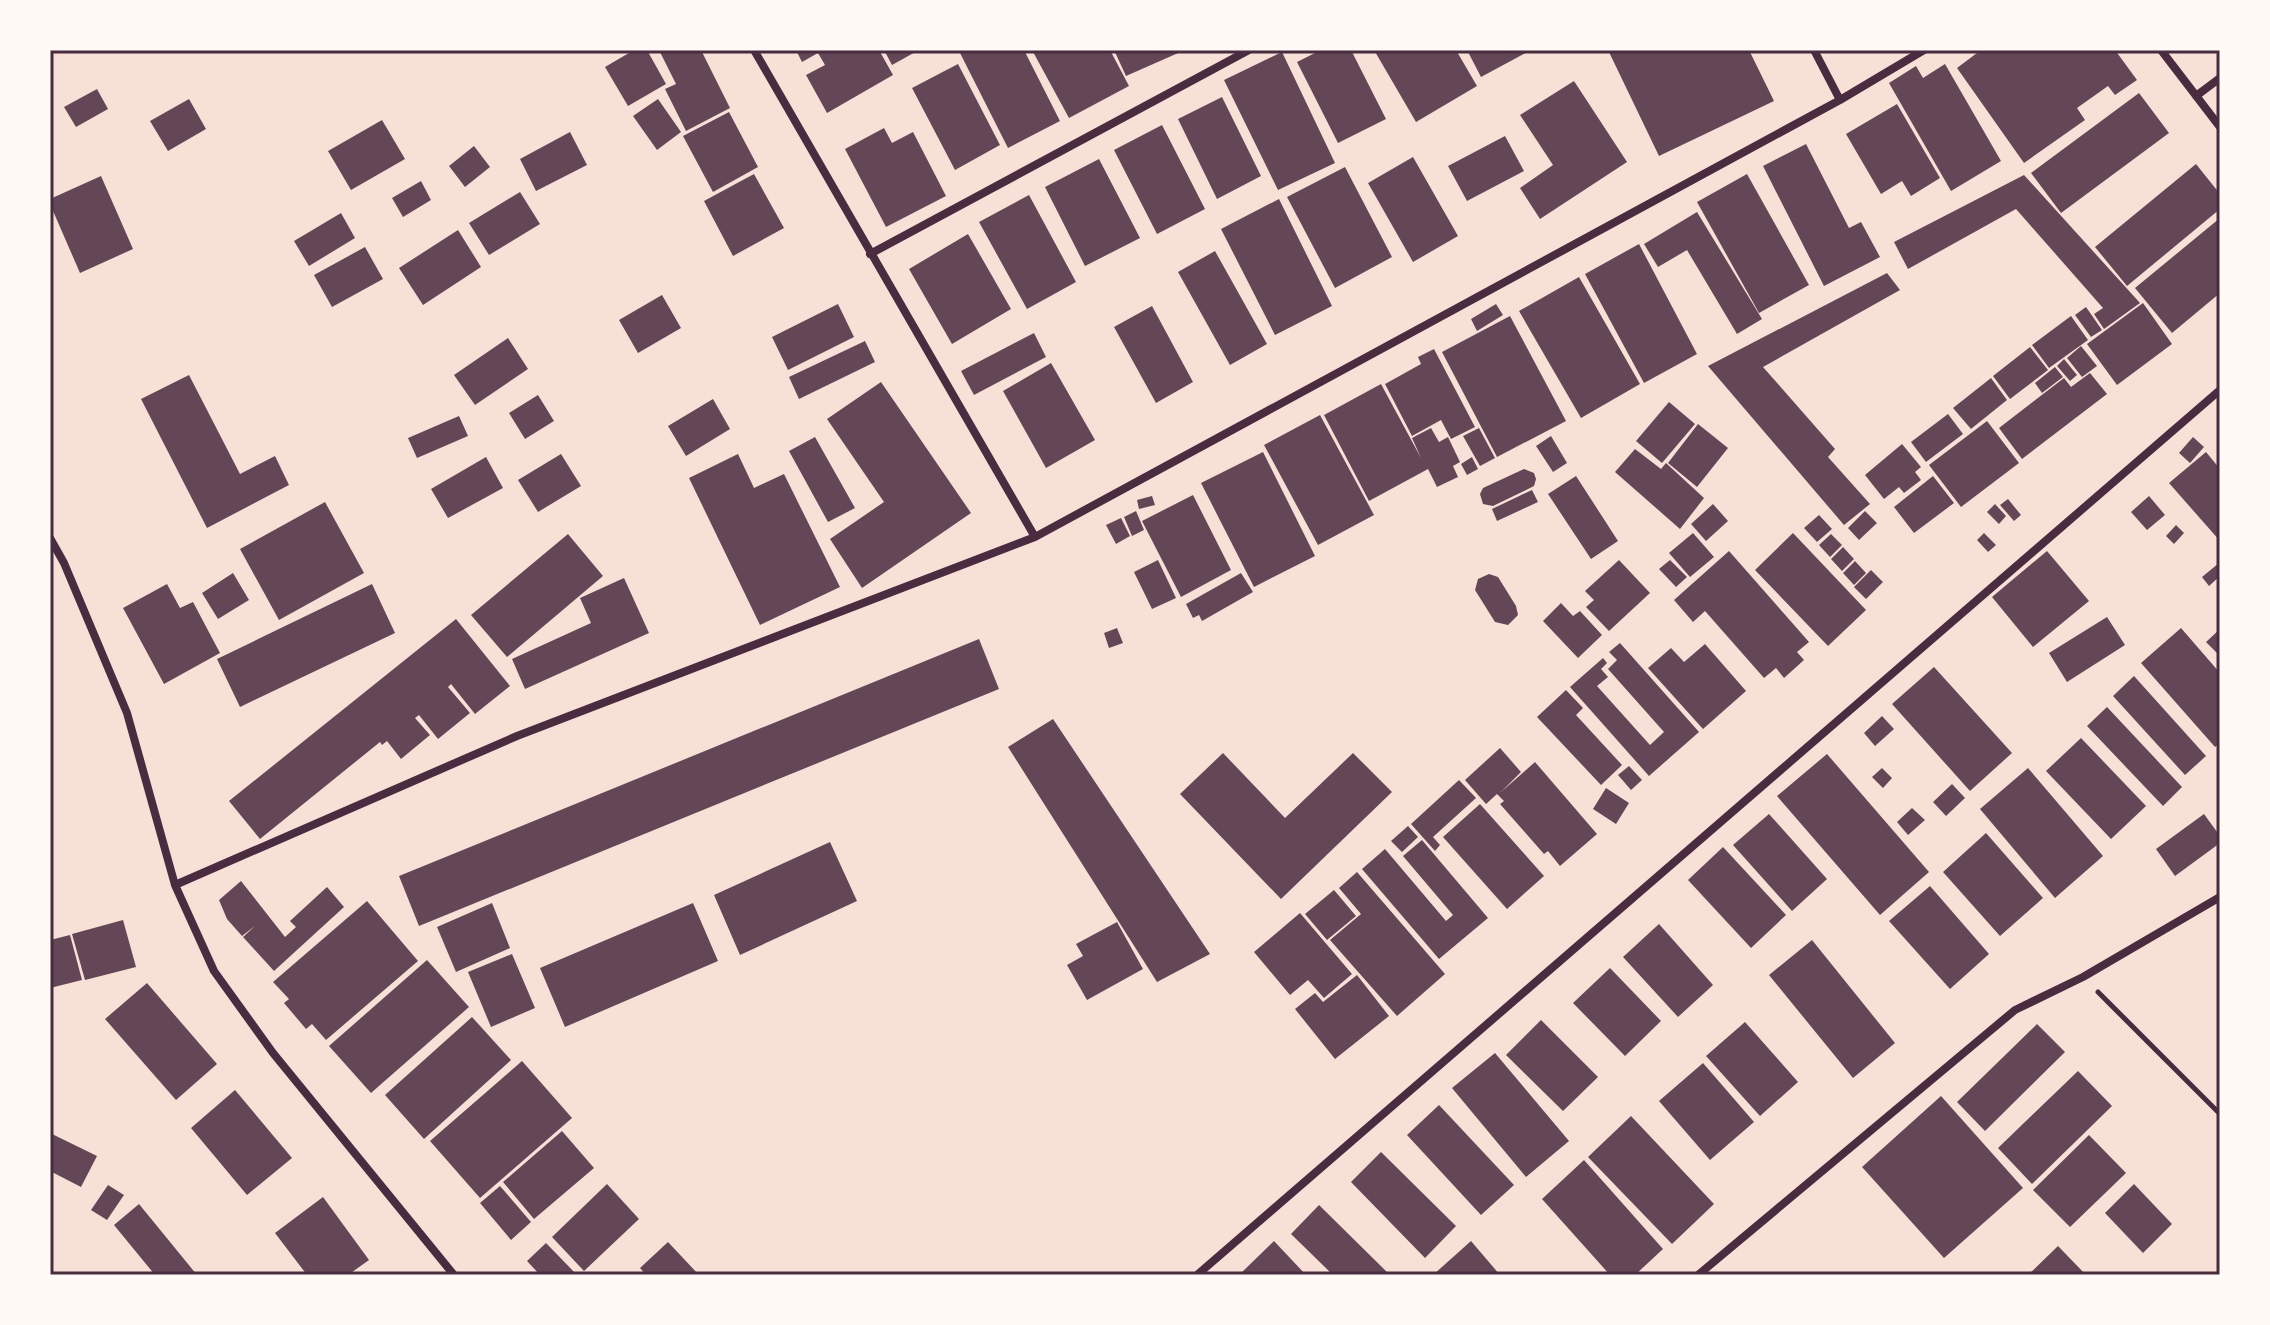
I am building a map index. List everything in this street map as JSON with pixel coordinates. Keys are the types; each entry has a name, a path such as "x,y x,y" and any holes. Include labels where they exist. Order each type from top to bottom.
{"street":[{"path":"754,50 1035,537"},
{"path":"870,254 1249,50"},
{"path":"1814,50 1840,100"},
{"path":"175,885 517,736 1035,537 1840,100 1924,50"},
{"path":"2161,50 2220,127"},
{"path":"2196,96 2220,78"},
{"path":"1197,1275 2220,390"},
{"path":"50,538 64,563 127,713 175,885 214,971 273,1053 454,1275"},
{"path":"1698,1275 2015,1010 2083,977 2220,897"}],"path":[{"path":"2083,977 2220,1114"}],"building":[{"path":"634,50 647,50 666,84 628,106 605,67"},
{"path":"659,50 701,50 730,108 686,131 665,89 676,84"},
{"path":"796,50 879,50 893,75 827,113 806,75 825,65 818,53 802,62"},
{"path":"884,50 919,50 892,65"},
{"path":"1024,50 1060,121 1008,148 959,51"},
{"path":"1032,50 1110,50 1129,86 1069,118"},
{"path":"1114,50 1185,50 1126,76"},
{"path":"1321,50 1351,50 1386,119 1338,143 1297,62"},
{"path":"1374,50 1456,50 1477,86 1416,122"},
{"path":"1467,50 1531,50 1481,77"},
{"path":"1608,50 1749,50 1774,101 1659,156"},
{"path":"1981,50 2115,50 2137,80 2115,95 2108,86 2077,108 2085,120 2024,163 1957,68"},
{"path":"1282,52 1335,163 1278,190 1224,80"},
{"path":"958,64 1000,145 955,170 912,88"},
{"path":"1945,64 2001,161 1951,191 1889,83 1916,66 1923,78"},
{"path":"1574,81 1627,162 1540,219 1520,188 1553,165 1520,115"},
{"path":"97,89 108,109 76,127 64,107"},
{"path":"2139,93 2169,133 2061,213 2031,173"},
{"path":"1222,97 1261,176 1217,199 1178,119"},
{"path":"189,99 206,129 168,151 150,121"},
{"path":"658,99 681,132 657,150 633,116"},
{"path":"1897,104 1940,178 1911,196 1902,181 1881,194 1846,134"},
{"path":"729,112 758,167 713,192 683,136"},
{"path":"382,120 405,159 351,190 328,151"},
{"path":"1162,125 1205,209 1157,234 1114,150"},
{"path":"884,128 892,143 913,132 946,196 886,227 845,149"},
{"path":"570,132 587,165 536,191 520,159"},
{"path":"1505,136 1524,171 1467,201 1448,166"},
{"path":"1806,144 1849,228 1861,222 1880,257 1824,286 1763,166"},
{"path":"474,146 490,167 465,187 449,166"},
{"path":"1413,157 1458,236 1413,262 1368,183"},
{"path":"1099,159 1140,238 1085,266 1045,187"},
{"path":"2196,164 2220,194 2220,209 2127,286 2095,247"},
{"path":"1345,167 1392,257 1335,288 1287,197"},
{"path":"754,174 784,228 733,256 704,201"},
{"path":"1747,174 1809,285 1759,313 1697,202"},
{"path":"2024,175 2140,303 2104,329 2094,314 2103,308 2016,209 1908,269 1894,242"},
{"path":"101,176 133,249 80,273 50,199"},
{"path":"421,181 431,200 403,217 392,198"},
{"path":"520,192 540,224 489,255 469,223"},
{"path":"1029,195 1076,282 1027,309 979,222"},
{"path":"1279,199 1332,306 1275,335 1221,229"},
{"path":"1697,212 1762,319 1737,334 1687,250 1658,267 1644,244"},
{"path":"341,213 355,238 309,266 294,241"},
{"path":"2220,218 2220,293 2172,333 2135,288"},
{"path":"458,230 481,267 423,305 399,268"},
{"path":"968,234 1011,309 952,344 909,269"},
{"path":"1639,244 1697,354 1644,383 1585,274"},
{"path":"365,247 383,279 332,307 314,275"},
{"path":"1215,251 1267,344 1230,365 1178,272"},
{"path":"1887,273 1900,290 1763,367 1835,449 1828,457 1870,504 1844,525 1708,366"},
{"path":"1579,277 1640,384 1581,418 1519,311"},
{"path":"662,295 681,328 638,353 619,320"},
{"path":"2143,303 2172,344 2117,385 2087,344"},
{"path":"838,304 854,337 788,370 772,337"},
{"path":"1496,304 1503,315 1477,331 1471,319"},
{"path":"1152,306 1193,382 1156,403 1114,327"},
{"path":"2086,307 2102,330 2091,337 2075,315"},
{"path":"1510,316 1566,421 1497,457 1442,352"},
{"path":"2071,316 2088,340 2049,368 2032,345"},
{"path":"1034,333 1046,357 974,395 961,371"},
{"path":"508,338 528,369 475,405 454,375"},
{"path":"865,341 875,362 799,399 789,377"},
{"path":"2081,346 2097,366 2082,377 2067,358"},
{"path":"2030,347 2048,370 2010,399 1993,376"},
{"path":"1434,349 1475,427 1451,439 1441,420 1412,436 1385,384 1421,364 1418,357"},
{"path":"2064,359 2077,375 2070,381 2057,366"},
{"path":"1051,363 1095,440 1046,468 1003,391"},
{"path":"2055,367 2063,377 2042,393 2035,383"},
{"path":"2090,373 2107,394 2022,459 1999,428 2064,378 2071,387"},
{"path":"189,375 240,474 275,456 289,485 207,528 141,399"},
{"path":"1991,378 2007,400 1971,429 1953,408"},
{"path":"881,382 971,513 862,588 830,539 884,502 827,419"},
{"path":"1381,384 1421,458 1412,438 1431,428 1439,442 1448,437 1460,462 1453,466 1458,477 1437,487 1428,469 1369,501 1324,415"},
{"path":"538,395 554,421 525,439 509,413"},
{"path":"713,399 730,429 686,456 668,426"},
{"path":"1669,402 1695,424 1662,463 1636,441"},
{"path":"1948,414 1963,434 1926,462 1911,442"},
{"path":"1320,415 1374,515 1318,545 1264,445"},
{"path":"459,416 468,436 417,458 408,438"},
{"path":"1987,421 2019,463 1961,507 1929,465"},
{"path":"1698,424 1728,448 1697,487 1668,463"},
{"path":"1479,428 1495,458 1480,466 1463,436"},
{"path":"1551,436 1567,463 1553,472 1536,446"},
{"path":"815,437 855,508 828,522 789,451"},
{"path":"2193,437 2204,447 2190,463 2179,453"},
{"path":"1902,444 1921,467 1915,472 1921,480 1904,493 1899,487 1884,499 1865,475"},
{"path":"1635,449 1661,469 1666,463 1704,498 1680,529 1615,472"},
{"path":"1263,452 1315,556 1254,587 1201,483"},
{"path":"2206,452 2220,469 2220,541 2169,483"},
{"path":"561,454 581,486 538,512 518,480"},
{"path":"738,454 754,488 784,474 840,587 760,625 689,478"},
{"path":"486,457 503,488 448,518 431,489"},
{"path":"1472,457 1478,469 1467,475 1461,464"},
{"path":"1524,469 1534,473 1534,486 1493,506 1483,504 1480,494 1483,488"},
{"path":"1576,476 1618,541 1591,559 1548,494"},
{"path":"1933,476 1954,503 1914,533 1894,507"},
{"path":"1532,490 1538,502 1497,521 1492,509"},
{"path":"1193,495 1231,570 1181,597 1142,521"},
{"path":"1152,496 1155,505 1139,509 1137,500"},
{"path":"2149,496 2165,515 2147,530 2131,512"},
{"path":"2008,499 2021,515 2014,521 2000,505"},
{"path":"325,502 364,573 279,620 240,549"},
{"path":"1713,504 1728,521 1706,541 1691,524"},
{"path":"1995,504 2006,516 1999,524 1987,512"},
{"path":"1136,511 1144,530 1132,536 1124,517"},
{"path":"1865,511 1877,523 1859,540 1848,528"},
{"path":"1819,515 1832,529 1817,542 1804,528"},
{"path":"1121,518 1130,536 1116,544 1106,525"},
{"path":"2176,525 2184,533 2174,544 2166,536"},
{"path":"1693,533 1714,557 1690,577 1669,553"},
{"path":"1793,533 1866,610 1828,646 1755,570"},
{"path":"1984,533 1996,545 1988,552 1977,540"},
{"path":"568,534 603,576 507,657 471,615"},
{"path":"1831,534 1842,545 1830,557 1819,545"},
{"path":"1843,547 1854,559 1842,571 1831,559"},
{"path":"1729,551 1809,642 1797,652 1804,660 1784,678 1776,668 1764,678 1705,611 1693,622 1674,600"},
{"path":"2047,551 2089,601 2033,647 1992,597"},
{"path":"1158,560 1176,598 1152,609 1134,572"},
{"path":"1619,560 1650,593 1609,631 1586,607 1594,600 1585,591"},
{"path":"1670,560 1687,577 1676,587 1659,569"},
{"path":"1855,561 1866,573 1854,585 1843,573"},
{"path":"2219,563 2220,576 2209,586 2202,577"},
{"path":"1871,570 1883,582 1866,599 1854,587"},
{"path":"233,573 249,600 218,619 202,593"},
{"path":"1241,573 1253,592 1202,621 1199,615 1193,618 1186,604"},
{"path":"1489,574 1498,577 1516,606 1518,615 1508,625 1495,622 1475,590 1478,579"},
{"path":"624,578 649,633 525,689 512,659 591,623 580,598"},
{"path":"167,584 180,608 193,602 220,653 164,684 123,608"},
{"path":"372,584 395,633 240,707 217,659"},
{"path":"1561,603 1573,616 1580,611 1602,635 1578,658 1543,621"},
{"path":"2107,617 2125,645 2067,682 2049,653"},
{"path":"456,619 510,686 475,714 451,684 448,687 470,713 438,739 419,715 415,718 430,735 401,759 387,741 382,745 380,742 260,839 229,801"},
{"path":"1117,628 1123,643 1109,648 1104,633"},
{"path":"2181,628 2220,673 2220,743 2215,747 2141,663"},
{"path":"2220,629 2220,656 2206,642"},
{"path":"979,639 999,689 419,926 399,876"},
{"path":"1620,643 1699,732 1649,776 1570,687 1603,658 1607,663 1601,669 1608,677 1597,686 1650,745 1664,732 1608,669 1617,660 1609,652"},
{"path":"1705,644 1746,691 1703,729 1648,668 1671,648 1684,662"},
{"path":"1934,667 2012,753 1970,791 1892,704"},
{"path":"2134,676 2206,756 2185,775 2113,696"},
{"path":"1566,690 1583,708 1576,715 1622,765 1601,785 1537,717"},
{"path":"2107,707 2182,787 2163,806 2087,726"},
{"path":"1882,716 1894,729 1875,746 1864,733"},
{"path":"1053,719 1210,954 1157,982 1008,747"},
{"path":"2081,738 2146,806 2111,839 2046,771"},
{"path":"1500,748 1521,772 1501,792 1535,762 1597,834 1560,866 1548,851 1544,854 1500,804 1504,801 1497,794 1486,804 1465,780"},
{"path":"1223,753 1285,818 1353,753 1392,792 1281,899 1180,794"},
{"path":"1827,754 1929,872 1880,915 1777,796"},
{"path":"1629,766 1642,780 1631,790 1618,775"},
{"path":"1882,768 1892,778 1883,788 1872,777"},
{"path":"2028,768 2103,856 2055,898 1980,809"},
{"path":"1459,780 1476,798 1433,837 1440,845 1435,851 1411,824"},
{"path":"1952,784 1965,798 1946,816 1933,802"},
{"path":"1606,788 1629,803 1616,824 1593,809"},
{"path":"1480,804 1544,876 1507,909 1443,837"},
{"path":"1912,808 1925,820 1908,835 1897,822"},
{"path":"1769,814 1827,879 1792,911 1733,845"},
{"path":"2204,814 2220,836 2220,843 2175,876 2156,849"},
{"path":"1408,826 1418,837 1402,852 1391,841"},
{"path":"1986,833 2043,898 2000,936 1943,872"},
{"path":"1422,840 1488,918 1439,959 1362,869 1385,849 1446,921 1453,915 1403,856"},
{"path":"830,842 857,901 740,955 714,895"},
{"path":"1723,847 1786,915 1751,948 1688,880"},
{"path":"1357,872 1445,974 1397,1016 1330,940 1361,914 1339,888"},
{"path":"241,881 285,937 296,927 290,921 327,887 344,907 274,971 243,937 255,926 242,936 227,919 219,900"},
{"path":"1930,886 1989,954 1950,989 1889,921"},
{"path":"1334,890 1356,916 1327,940 1305,914"},
{"path":"367,901 418,961 326,1040 312,1024 306,1029 284,1003 289,999 273,982"},
{"path":"492,903 510,948 456,972 437,927"},
{"path":"693,903 718,961 565,1027 540,968"},
{"path":"1300,913 1352,974 1324,998 1308,980 1290,995 1254,952"},
{"path":"123,920 136,967 85,980 72,934"},
{"path":"1117,922 1143,969 1087,1000 1067,965 1083,956 1076,944"},
{"path":"1659,924 1713,985 1678,1017 1623,957"},
{"path":"70,935 82,980 50,988 50,940"},
{"path":"1812,940 1895,1043 1853,1078 1769,975"},
{"path":"512,954 535,1008 491,1027 468,972"},
{"path":"427,960 469,1007 371,1093 329,1046"},
{"path":"1610,968 1661,1021 1625,1056 1573,1003"},
{"path":"1357,975 1389,1016 1335,1059 1295,1009 1315,993 1323,1002"},
{"path":"147,983 217,1064 176,1100 105,1019"},
{"path":"472,1017 511,1060 424,1139 385,1095"},
{"path":"1541,1020 1598,1077 1563,1111 1506,1055"},
{"path":"1745,1022 1798,1082 1760,1116 1706,1056"},
{"path":"2037,1024 2065,1052 1985,1131 1957,1102"},
{"path":"1495,1053 1569,1141 1526,1177 1452,1088"},
{"path":"522,1061 572,1118 480,1198 430,1141"},
{"path":"1703,1063 1754,1122 1710,1160 1659,1101"},
{"path":"2078,1071 2112,1106 2032,1184 1998,1148"},
{"path":"235,1090 292,1158 247,1195 191,1128"},
{"path":"1941,1096 2023,1188 1944,1258 1862,1167"},
{"path":"1439,1105 1514,1185 1481,1215 1407,1135"},
{"path":"1631,1116 1714,1204 1672,1244 1588,1157"},
{"path":"562,1131 594,1168 534,1219 503,1182"},
{"path":"50,1133 97,1156 81,1187 50,1171"},
{"path":"2089,1135 2126,1173 2070,1227 2033,1190"},
{"path":"1381,1152 1456,1226 1425,1258 1351,1182"},
{"path":"1584,1160 1663,1249 1635,1275 1610,1275 1542,1199"},
{"path":"607,1184 639,1219 584,1271 552,1237"},
{"path":"2134,1184 2172,1224 2143,1253 2105,1213"},
{"path":"108,1185 124,1195 107,1220 91,1210"},
{"path":"500,1186 531,1222 511,1240 480,1203"},
{"path":"323,1197 369,1260 348,1275 307,1275 275,1233"},
{"path":"139,1204 197,1275 155,1275 114,1225"},
{"path":"1319,1205 1390,1275 1333,1275 1291,1234"},
{"path":"1274,1241 1306,1275 1239,1275"},
{"path":"1471,1241 1500,1275 1433,1275"},
{"path":"668,1242 699,1275 646,1275 640,1268"},
{"path":"546,1243 577,1275 540,1275 527,1261"},
{"path":"2058,1246 2086,1275 2028,1275"}]}
